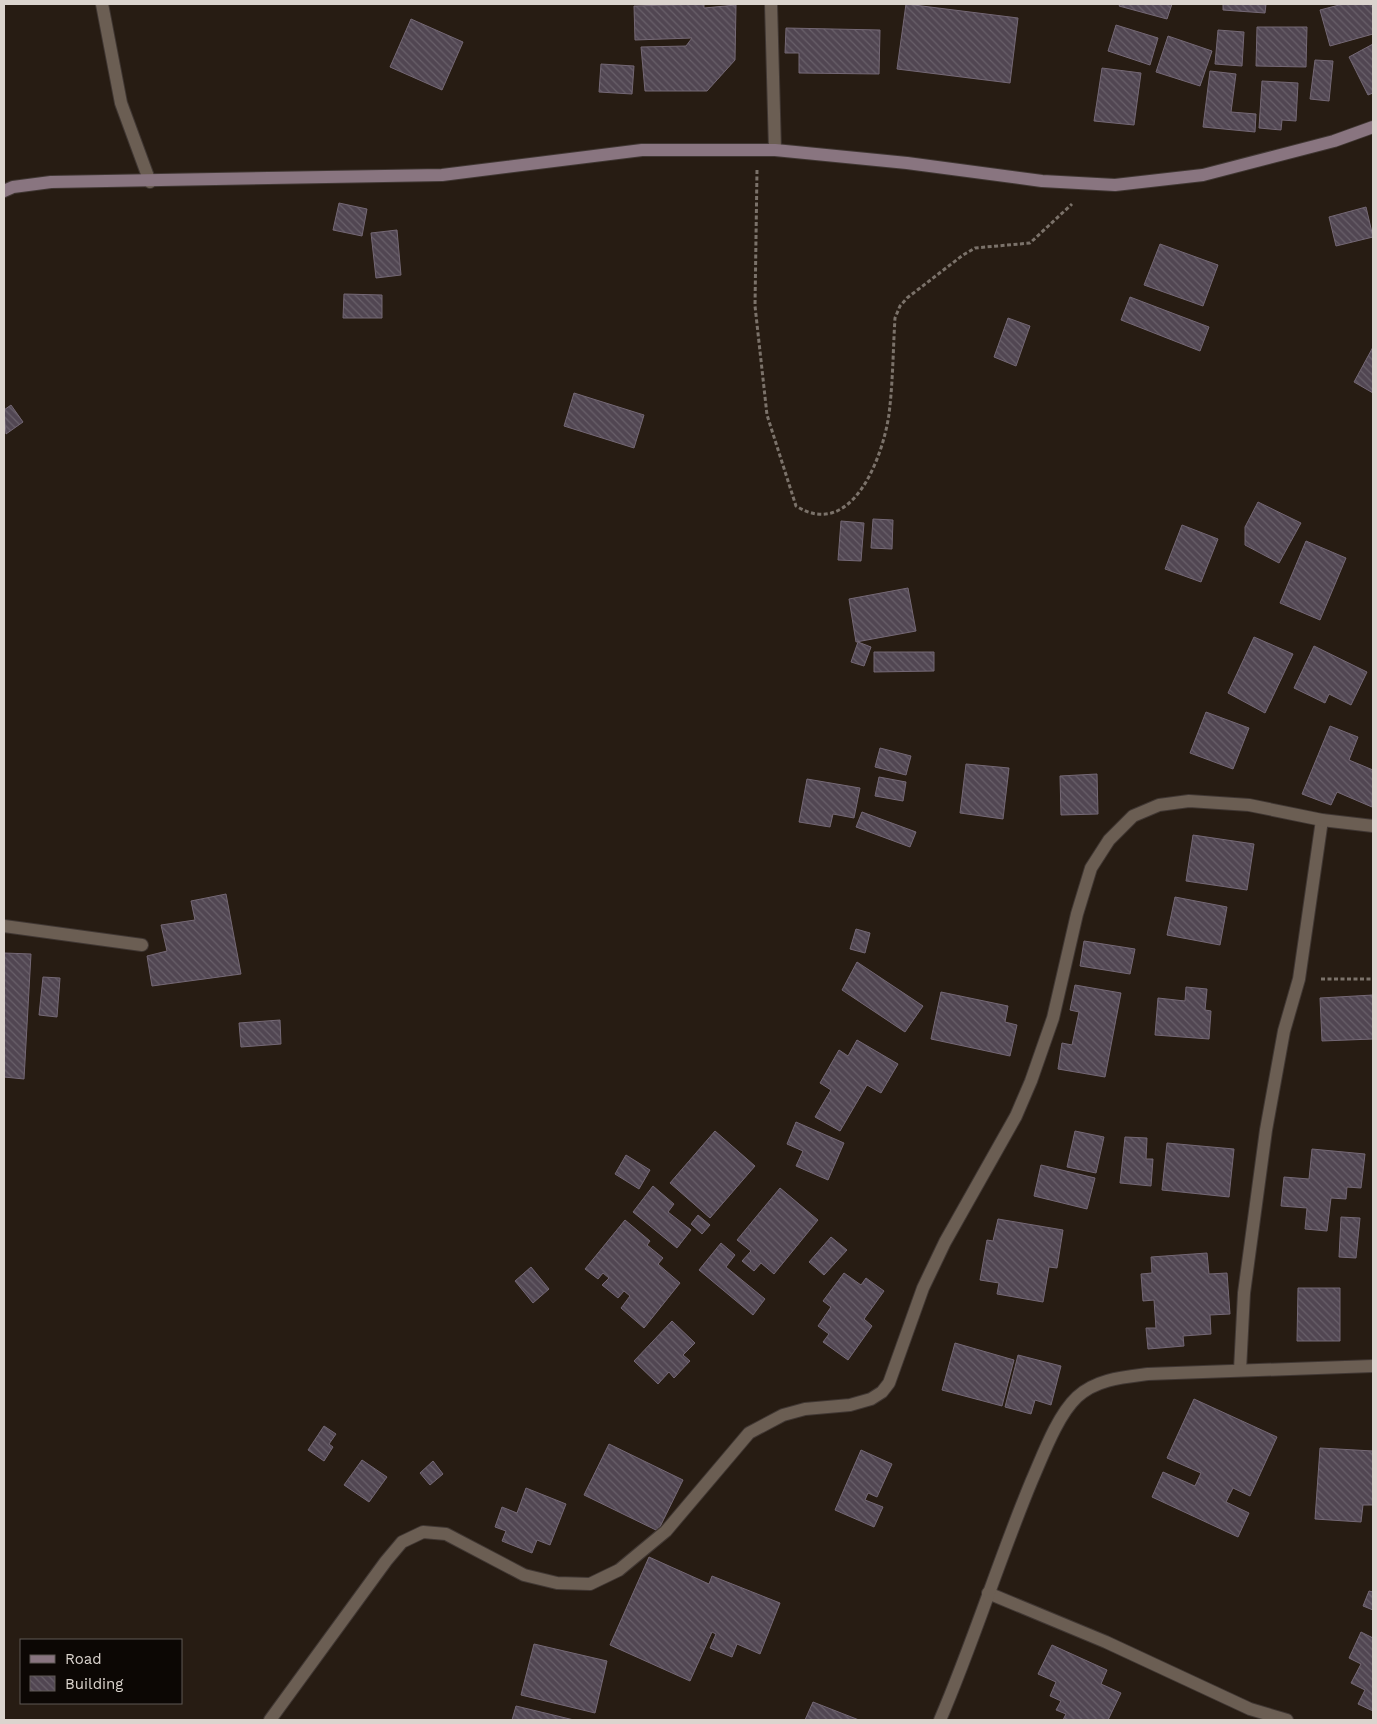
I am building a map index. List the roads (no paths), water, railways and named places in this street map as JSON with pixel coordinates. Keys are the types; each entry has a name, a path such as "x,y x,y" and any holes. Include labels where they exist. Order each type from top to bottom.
{"street":[{"path":"102,4 121,103 150,182"},
{"path":"771,4 775,150"},
{"path":"4,191 51,182 150,182 442,175 642,150 775,150 906,163 1042,181 1115,185 1203,175 1334,141 1373,127"},
{"path":"270,1720 386,1561 402,1542 423,1532 446,1534 524,1575 557,1583 590,1584 619,1570 666,1531 749,1433 783,1415 805,1409 850,1405 870,1399 882,1392 889,1383 923,1288 950,1234 1016,1116 1031,1081 1052,1018 1090,868 1109,840 1133,816 1159,805 1189,801 1249,805 1322,820 1373,826"},
{"path":"1240,1370 1244,1293 1266,1130 1284,1031 1299,979 1322,820"},
{"path":"4,926 142,945"},
{"path":"940,1720 1046,1448 1077,1397 1086,1390 1111,1379 1148,1374 1373,1366"},
{"path":"988,1593 1106,1642 1250,1709 1287,1720"}]}
